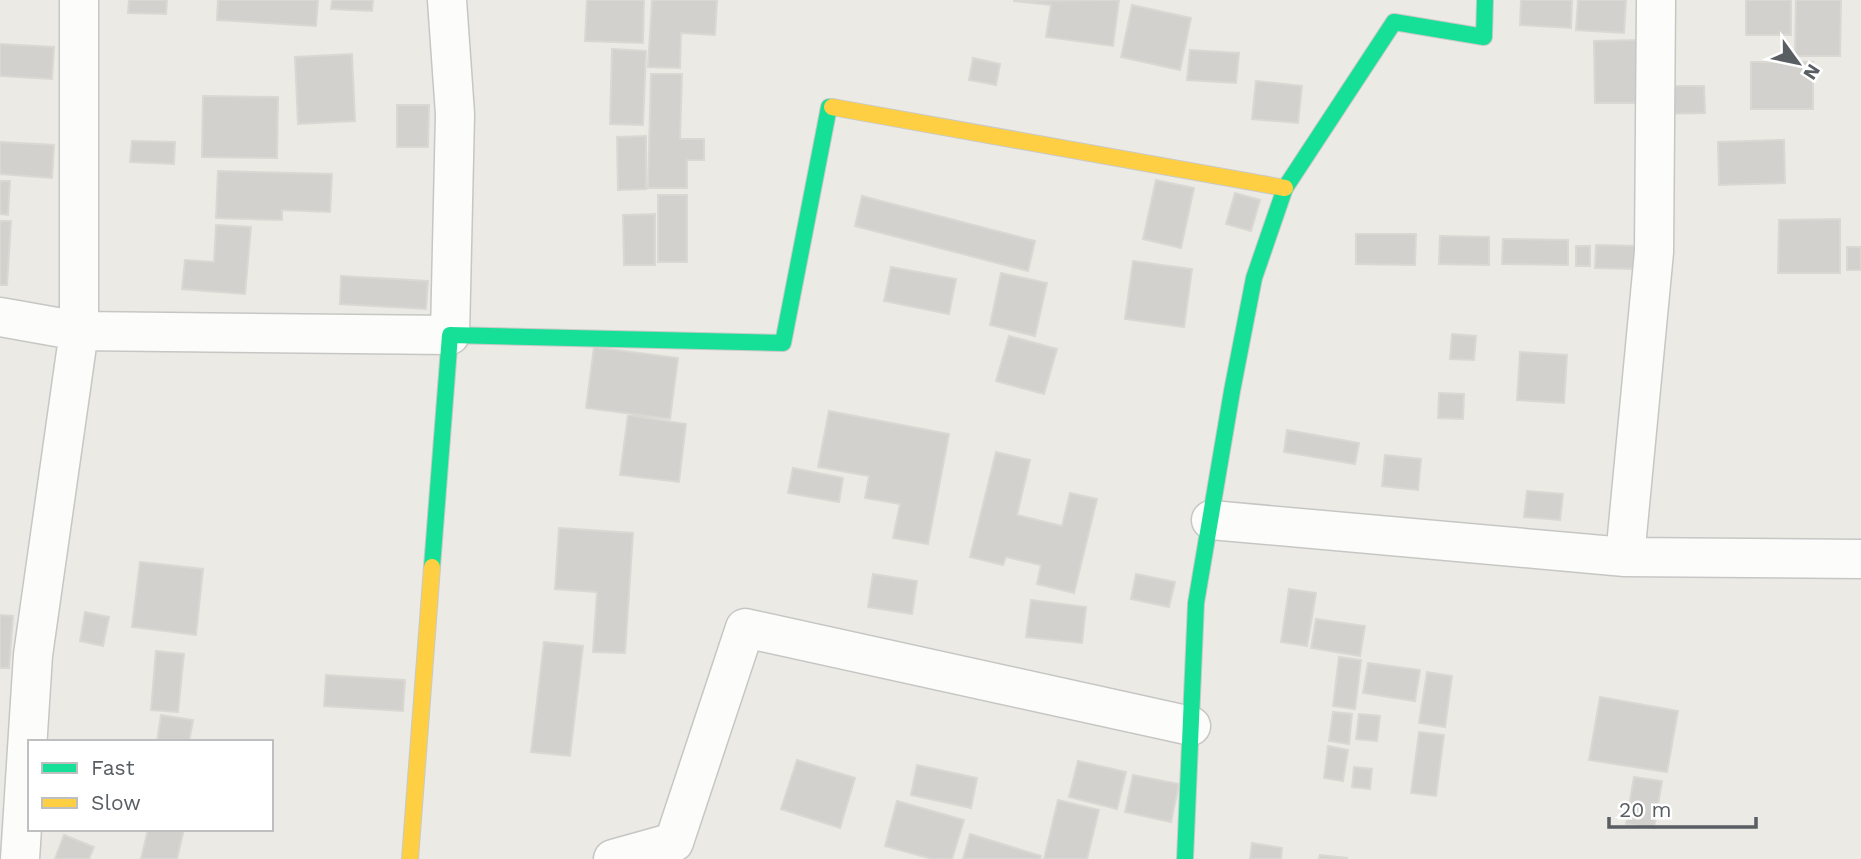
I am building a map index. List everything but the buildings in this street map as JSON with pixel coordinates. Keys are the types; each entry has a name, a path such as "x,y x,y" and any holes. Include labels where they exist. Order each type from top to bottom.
{"street":[{"path":"20,859 33,655 79,331 79,0"},
{"path":"410,859 450,335 455,114 447,0"},
{"path":"1185,859 1196,603 1254,278 1284,188 1394,22 1484,37 1485,0"},
{"path":"1625,557 1654,252 1656,0"},
{"path":"0,317 79,331 450,335 783,343 829,107 1284,188"},
{"path":"1210,520 1625,557 1861,559"},
{"path":"613,859 674,842 745,628 1191,726"}],"traffic: fast":[{"path":"1185,859 1196,603 1254,278 1285,188 1394,22 1484,37 1485,0"},
{"path":"432,567 450,335 783,343 829,107 832,107"}],"traffic: slow":[{"path":"832,107 1285,188"},
{"path":"410,859 432,567"}]}
